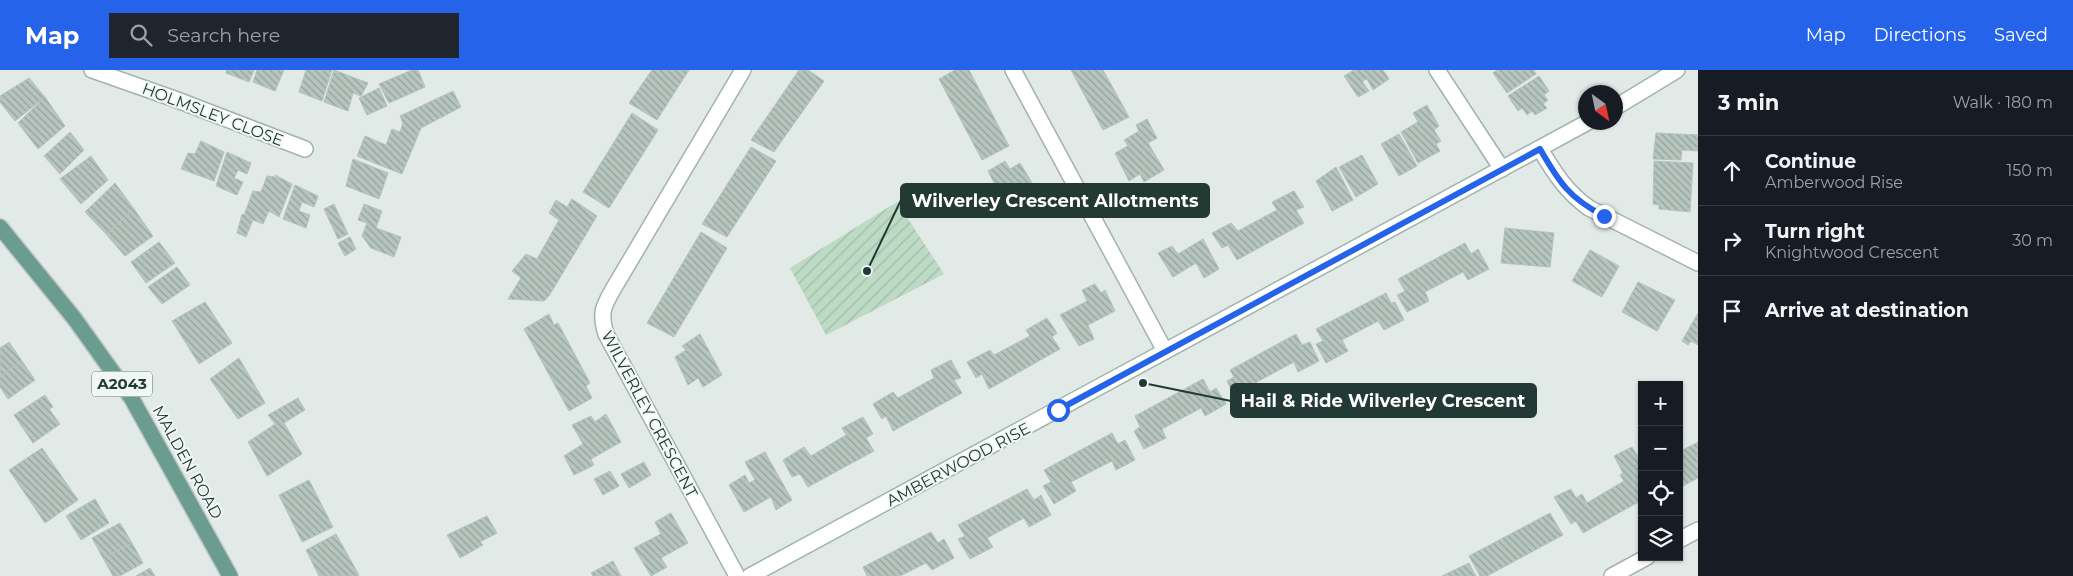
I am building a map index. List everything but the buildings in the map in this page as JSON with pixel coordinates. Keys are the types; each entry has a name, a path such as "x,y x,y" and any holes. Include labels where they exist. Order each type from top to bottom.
{"main road":[{"name":"MALDEN ROAD","path":"0,226 79,325 132,399 230,576"}],"street":[{"name":"HOLMSLEY CLOSE","path":"92,70 172,98 305,149"},
{"name":"WILVERLEY CRESCENT","path":"737,576 606,334 602,320 603,307 743,70"},
{"path":"1013,70 1165,351"},
{"path":"1437,70 1502,169"},
{"path":"1623,104 1677,70"},
{"name":"AMBERWOOD RISE","path":"750,576 1578,128"},
{"path":"1540,149 1560,182 1574,198 1589,208 1698,263"},
{"path":"1683,538 1698,530"},
{"path":"1612,576 1640,561"}],"green space":[{"path":"897,202 944,274 826,335 790,268"}],"place":[{"name":"Wilverley Crescent Allotments","path":"867,271"},
{"name":"Hail & Ride Wilverley Crescent","path":"1143,383"}],"route":[{"path":"1058,410 1540,149 1560,182 1574,198 1604,216"}]}
